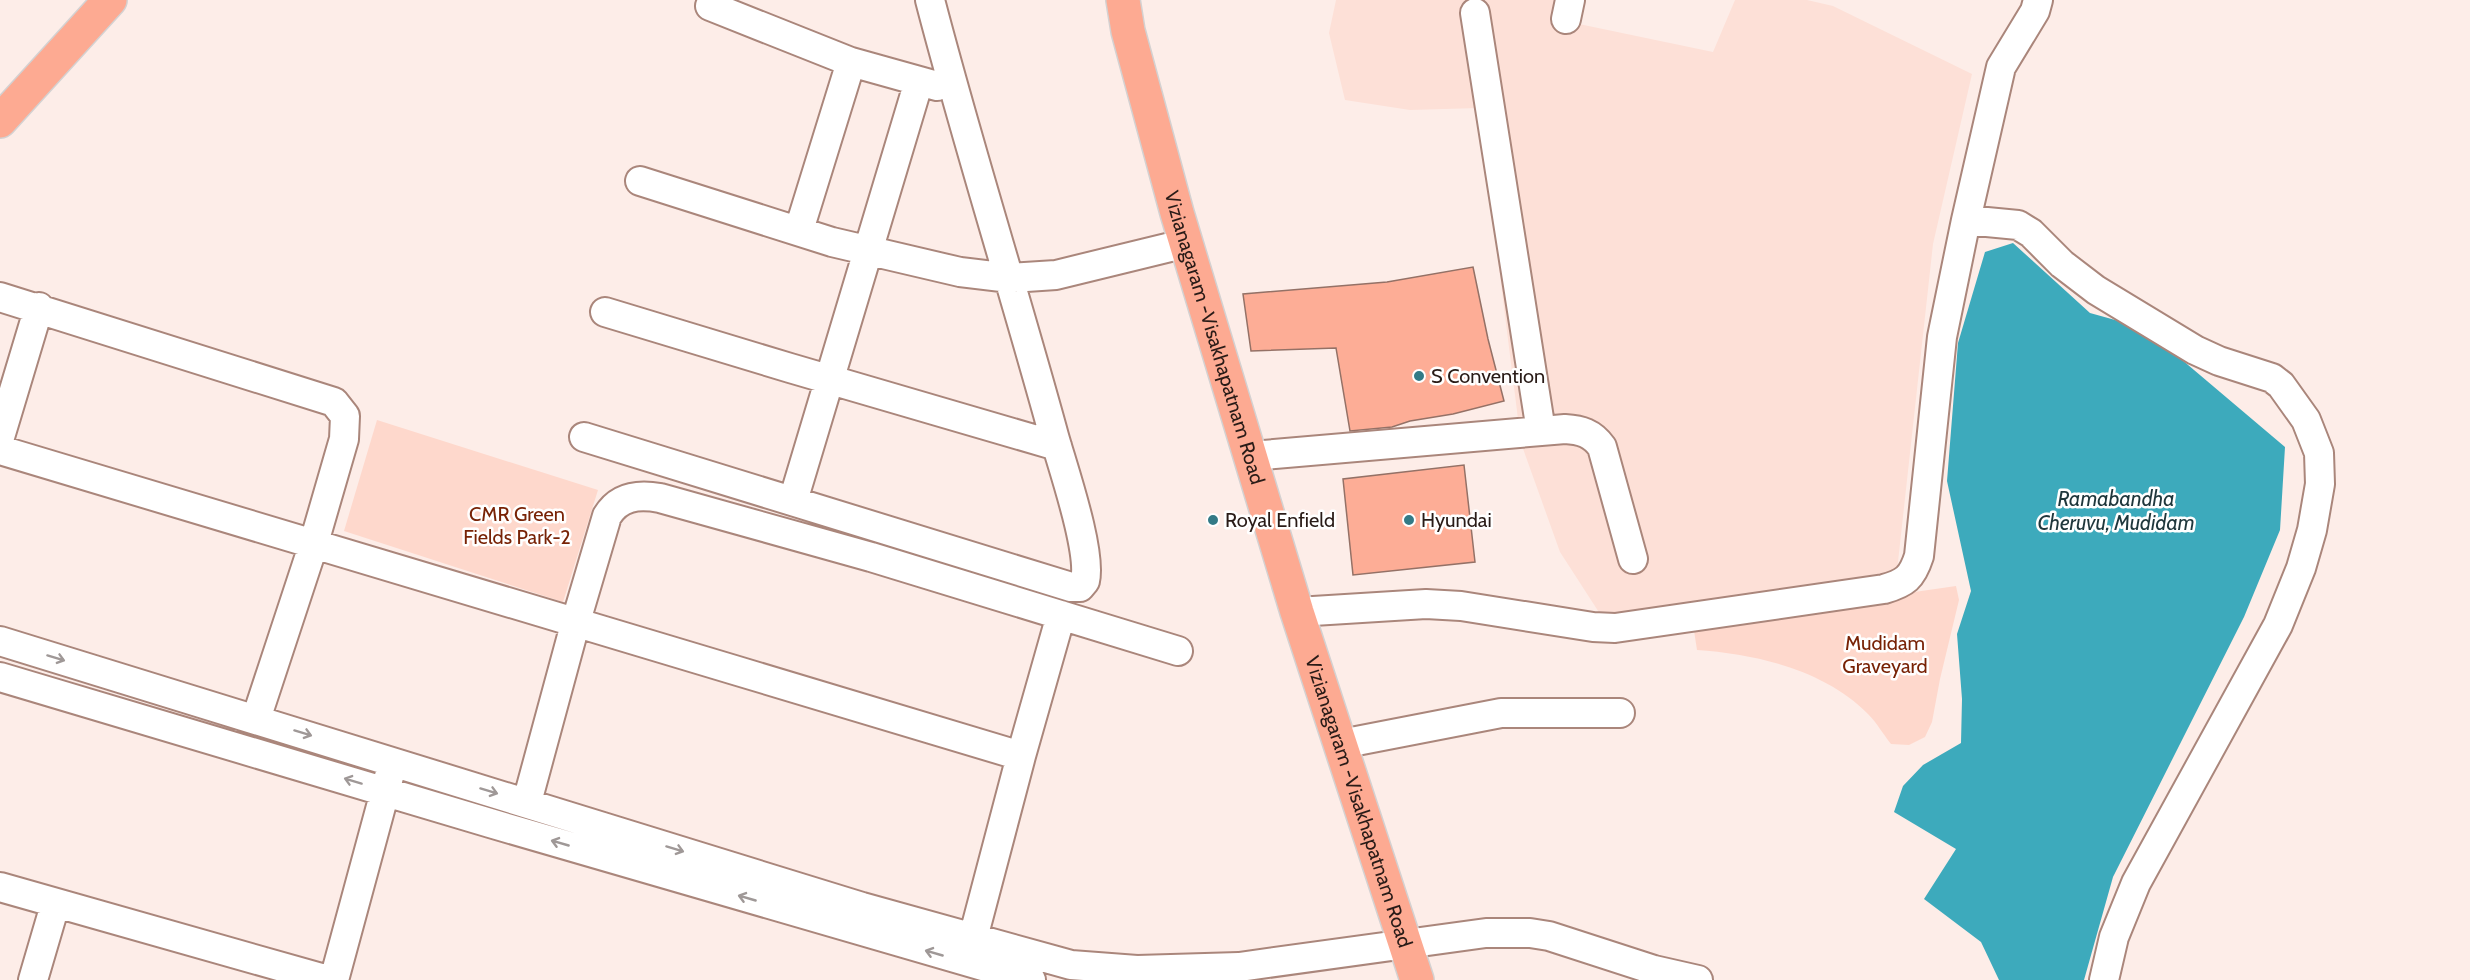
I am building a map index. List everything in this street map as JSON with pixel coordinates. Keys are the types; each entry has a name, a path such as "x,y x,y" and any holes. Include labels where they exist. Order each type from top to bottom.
{"main road":[{"path":"3,111 110,0"},
{"name":"Vizianagaram -Visakhapatnam Road","path":"1123,0 1128,31 1186,243 1297,612 1417,980"}],"street":[{"path":"584,437 1071,587 1080,587 1085,581 1086,559 1057,446 954,91 930,0"},
{"path":"1297,612 1426,604 1461,606 1593,627 1615,628 1872,591 1901,584 1910,578 1919,556 1942,337 1966,220 2001,67 2030,20 2038,0"},
{"path":"710,6 851,62 954,91"},
{"path":"1475,14 1541,431"},
{"path":"799,230 851,62"},
{"path":"793,501 919,81"},
{"path":"640,181 832,242 960,272 1010,278 1056,274 1186,243"},
{"path":"1966,220 2018,225 2031,233 2062,264 2096,290 2195,350 2219,361 2272,378 2281,385 2306,420 2319,453 2320,484 2312,530 2301,568 2278,625 2136,883 2114,937 2104,980"},
{"path":"0,297 39,307 334,402 345,417 344,439 313,546 256,719"},
{"path":"0,437 39,307"},
{"path":"605,312 1057,446"},
{"path":"1251,456 1565,429 1579,430 1596,438 1602,447 1633,559"},
{"path":"0,450 313,546 576,621 1021,756"},
{"path":"526,802 607,516 613,506 621,501 644,495 871,557 1178,651"},
{"path":"968,960 1021,756 1061,615"},
{"path":"0,641 393,760 862,907 968,960 1137,970 1239,967 1407,946 1486,933 1530,933 1549,936 1676,976 1698,980"},
{"path":"0,677 1031,980"},
{"path":"1341,744 1501,713 1620,713"},
{"path":"334,980 393,760"},
{"path":"0,887 55,905 328,980"},
{"path":"33,980 55,905"}],"shaded area":[{"path":"1336,0 1558,0 1555,19 1713,52 1735,0 1807,0 1833,6 1972,74 1933,244 1897,571 1602,617 1560,552 1521,443 1479,108 1410,110 1345,100 1329,33"}],"green space":[{"name":"CMR Green Fields Park-2","path":"377,420 598,490 563,602 344,531"},
{"name":"Mudidam Graveyard","path":"1956,586 1959,600 1932,722 1925,737 1909,745 1891,744 1871,717 1851,699 1811,675 1766,660 1697,650 1693,624"}],"water":[{"name":"Ramabandha Cheruvu, Mudidam","path":"2013,243 2090,313 2126,323 2181,359 2285,447 2280,530 2244,617 2113,877 2084,980 1999,980 1981,942 1924,899 1956,849 1894,812 1903,786 1923,765 1961,743 1962,699 1957,634 1971,591 1947,481 1958,343 1985,252"}],"building":[{"name":"S Convention","path":"1473,267 1504,401 1392,427 1350,431 1336,348 1251,351 1243,294 1387,282"},
{"name":"Hyundai","path":"1464,465 1475,562 1353,575 1343,479"}],"place":[{"name":"S Convention","path":"1419,376"},
{"name":"Royal Enfield","path":"1213,520"},
{"name":"Hyundai","path":"1409,520"}]}
